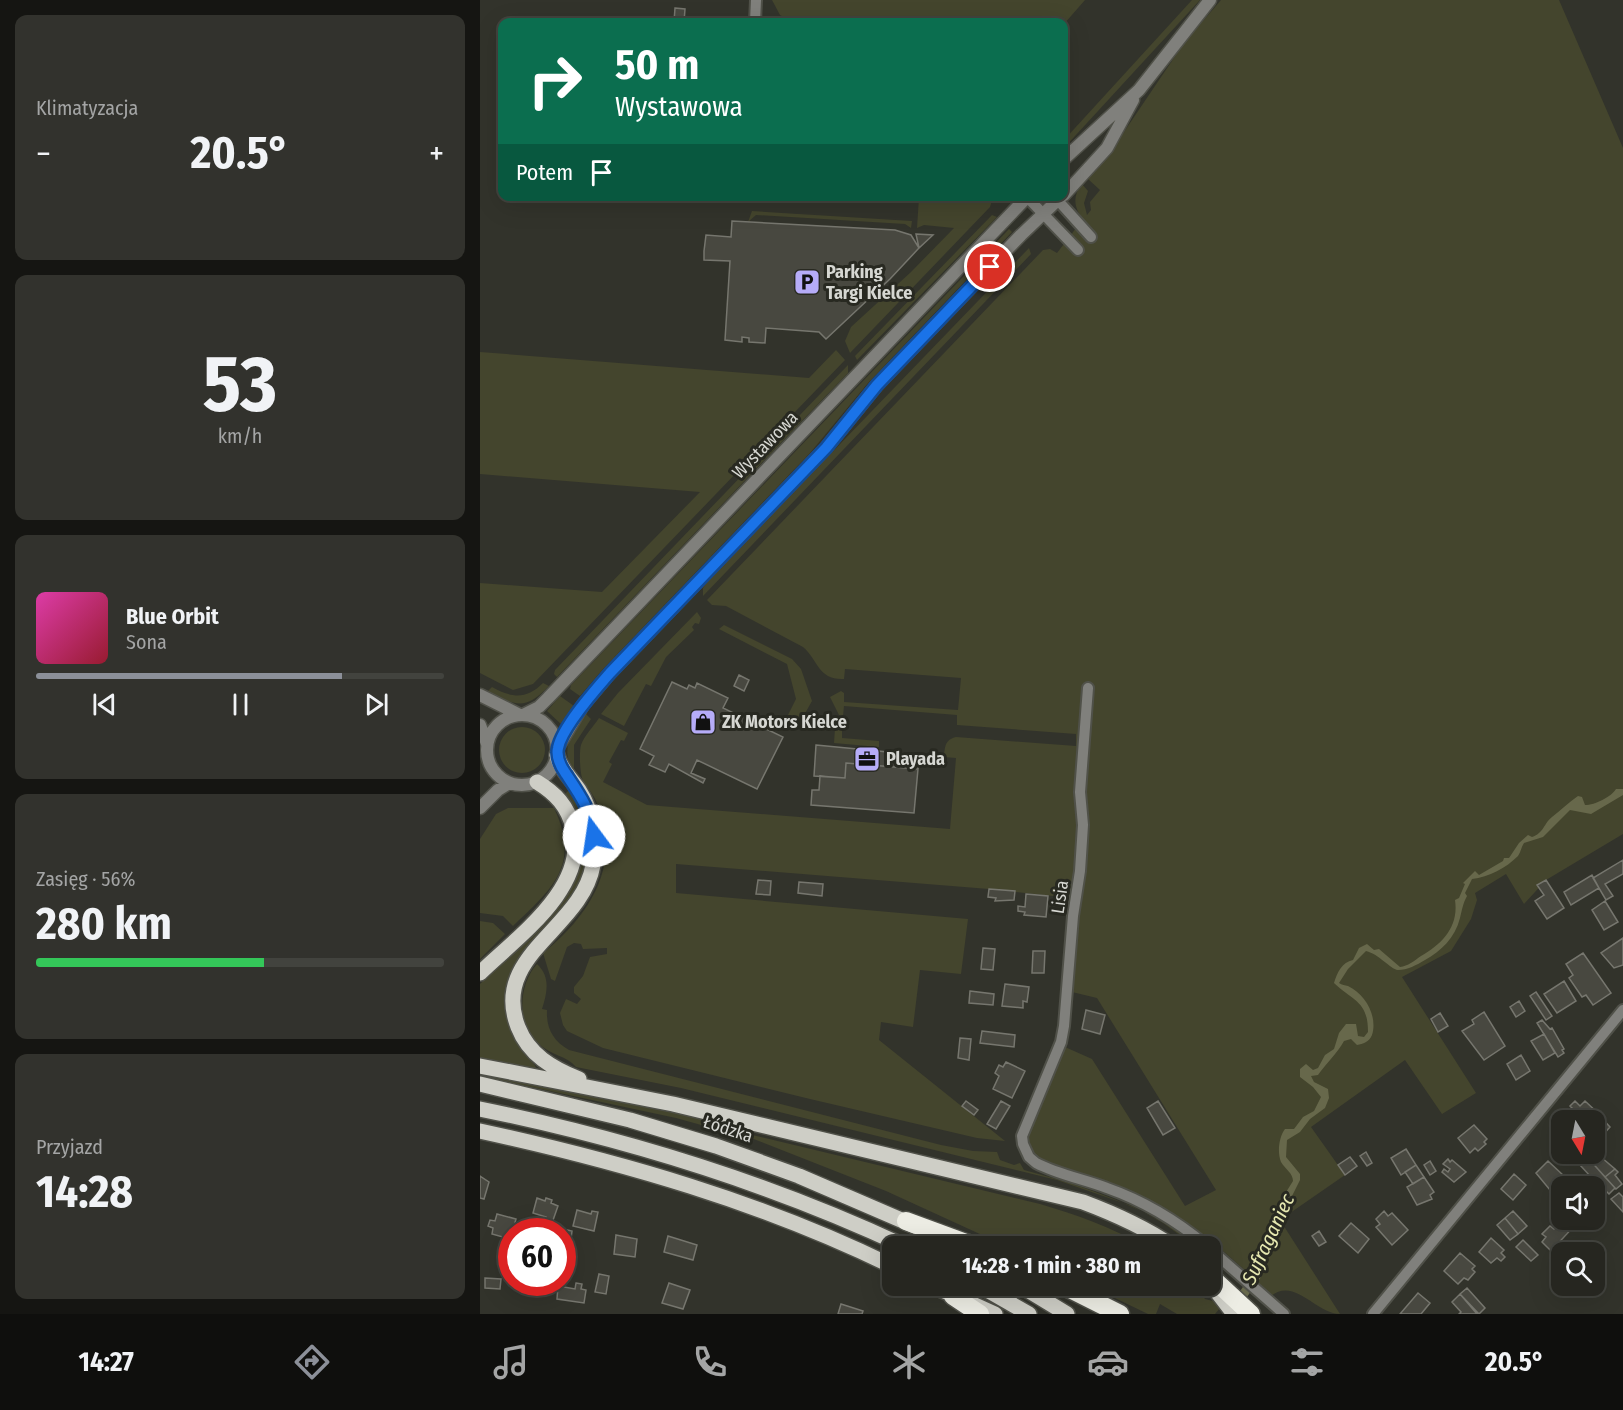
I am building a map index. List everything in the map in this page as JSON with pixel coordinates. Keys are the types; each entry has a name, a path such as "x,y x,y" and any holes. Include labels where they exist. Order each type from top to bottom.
{"highway":[{"path":"906,1221 947,1236"},
{"path":"1221,1289 1251,1314"},
{"path":"953,1296 980,1314"},
{"path":"1084,1296 1119,1314"}],"main road":[{"path":"557,752 565,773 579,790 589,811 595,846 593,869 584,891 561,922 534,950 520,971 513,996 513,1008 522,1038 530,1050 562,1072 607,1090"},
{"path":"480,973 546,909 567,881 574,859 575,833 564,805 548,789 537,782"},
{"path":"480,1066 607,1090 1083,1202 1119,1215 1157,1236"},
{"name":"Łódzka","path":"480,1084 620,1117 716,1146 800,1176 906,1221 934,1236"},
{"path":"480,1109 598,1136 711,1169 807,1204 882,1236"},
{"path":"480,1131 601,1160 714,1193 817,1232 882,1261"},
{"path":"1221,1293 1234,1314"},
{"path":"953,1296 994,1314"},
{"path":"998,1296 1029,1314"},
{"path":"1037,1296 1067,1314"}],"street":[{"path":"755,18 756,0"},
{"path":"1068,155 1139,90 1210,0"},
{"path":"1068,189 1107,148 1139,90"},
{"name":"Wystawowa","path":"521,714 539,706 548,698 1023,201"},
{"path":"1030,201 1078,250"},
{"path":"480,725 487,746 488,761 494,772 509,783 520,785 537,782 552,768 557,752 573,721 597,687 826,448 877,385 1056,201"},
{"path":"1063,201 1091,237"},
{"name":"Lisia","path":"1088,688 1080,792 1083,825 1080,871 1073,916 1064,1026 1061,1042 1022,1136 1023,1144 1029,1157 1044,1167 1109,1188 1178,1222 1195,1236"},
{"path":"480,695 545,723 554,734 557,752"},
{"path":"480,763 489,737 498,724 521,714"},
{"path":"480,808 498,790 509,783"},
{"path":"1373,1314 1623,1010"},
{"name":"Lisia","path":"1221,1258 1280,1311"}],"shaded area":[{"path":"772,0 1085,0 1068,19 786,18 780,15"},
{"path":"1192,0 1200,0 1068,144 1068,136"},
{"path":"1221,0 1559,0 1623,148 1623,834 1546,880 1524,904 1506,874 1475,893 1477,900 1471,919 1451,951 1402,977 1476,1093 1442,1114 1405,1060 1311,1127 1345,1175 1280,1220 1340,1314 1322,1309 1297,1293 1280,1291 1271,1296 1221,1250 1221,1236 1204,1236 1177,1216 1134,1193 1111,1183 1055,1167 1036,1158 1030,1152 1026,1139 1065,1047 1092,1059 1185,1206 1216,1190 1097,998 1072,992 1072,898 989,889 676,864 676,893 968,919 961,974 920,970 913,1027 881,1022 879,1040 1005,1141 977,1138 603,1048 567,1031 560,1013 566,999 577,1004 581,999 574,993 574,987 583,976 590,957 607,954 607,948 583,949 581,944 574,943 567,947 555,981 551,979 543,953 575,922 588,905 598,886 604,866 606,846 604,824 595,798 582,778 580,762 582,742 599,718 628,733 624,741 621,740 609,762 612,764 603,782 647,805 950,829 956,758 944,757 945,747 950,740 956,737 1076,746 1076,734 957,725 957,715 844,706 843,716 839,715 830,697 841,691 844,693 844,702 958,710 961,678 845,669 844,679 835,678 824,673 803,647 726,606 712,605 707,600 1043,250 1050,249 1057,253 1083,219 1075,202 1079,188 1082,184 1088,191 1084,203 1087,215 1091,210 1090,202 1100,190 1088,179 1105,160 1184,43"},
{"path":"919,201 992,201 990,207 850,353 845,341 851,327 911,272 954,228 924,225 917,228"},
{"path":"752,211 912,221 911,228 905,224 756,215 748,222"},
{"path":"992,215 997,217 857,360 855,356"},
{"path":"1009,229 1012,232 868,383 810,453 604,668 580,696 570,689 571,685"},
{"path":"1029,248 1031,254 703,596 703,588 708,581"},
{"path":"836,350 845,360 533,684 513,690 480,673 480,583 602,592 700,492 480,474 480,352 809,378"},
{"path":"848,365 848,373 557,677 554,674 555,670"},
{"path":"697,612 701,618 699,624 695,623 692,627 694,630 666,657 651,686 646,684 624,726 601,714 618,693"},
{"path":"724,625 792,659 801,669 812,701 799,724 787,717 796,699 787,664 719,629"},
{"path":"543,683 549,686 526,703 513,703 488,691 492,687 519,696 537,689"},
{"path":"560,696 574,706 561,724 547,711"},
{"path":"586,714 591,719 574,745 574,773 568,756 569,742"},
{"path":"522,727 538,734 545,750 538,766 522,773 506,766 499,750 506,734"},
{"path":"835,728 842,729 842,738 879,741 879,747 834,743"},
{"path":"569,790 580,809 585,824 587,852 583,875 579,886 566,905 521,956 507,986 506,1005 511,1030 519,1047 537,1070 480,1058 480,984 544,923 562,900 576,876 582,850 579,823 565,794"},
{"path":"508,808 554,808 562,828 565,845 559,874 551,887 513,926 503,916 480,913 480,839 496,814"},
{"path":"480,921 493,923 505,934 480,959"},
{"path":"537,964 546,980 542,1009 547,1010 549,1028 555,1038 569,1050 941,1145 973,1151 997,1152 1000,1160 1014,1165 1020,1163 1024,1170 1094,1191 1122,1203 1057,1180 681,1088 576,1067 568,1060 540,1045 532,1037 523,1017 523,994 526,983"},
{"path":"480,1071 613,1097 705,1119 713,1124 712,1128 676,1118 480,1076"},
{"path":"748,1134 1040,1204 1093,1222 1125,1236 984,1236 886,1191 751,1138"},
{"path":"1145,1213 1159,1220 1186,1236 1181,1236"},
{"path":"1111,1296 1203,1296 1220,1308 1215,1314 1177,1314 1160,1304 1156,1314 1148,1314"}],"water":[{"name":"Sufraganiec","path":"1616,789 1623,789 1623,795 1591,814 1570,810 1543,837 1524,843 1518,856 1508,864 1491,874 1472,879 1465,893 1467,896 1455,932 1442,948 1431,956 1412,967 1398,970 1366,951 1348,969 1339,983 1360,994 1369,1006 1373,1020 1372,1035 1368,1041 1359,1045 1351,1039 1344,1041 1318,1075 1311,1076 1314,1082 1328,1089 1329,1098 1325,1108 1310,1119 1300,1132 1287,1140 1286,1157 1300,1174 1300,1180 1278,1219 1268,1246 1261,1277 1235,1314 1224,1314 1252,1274 1273,1213 1293,1181 1292,1176 1281,1162 1279,1145 1281,1136 1285,1129 1294,1129 1303,1117 1314,1111 1321,1097 1300,1077 1300,1069 1306,1064 1313,1070 1318,1068 1325,1055 1334,1049 1339,1033 1346,1024 1356,1024 1358,1036 1364,1037 1368,1032 1363,1008 1334,983 1341,969 1353,960 1359,948 1367,944 1374,950 1379,949 1400,967 1406,966 1436,946 1447,934 1452,926 1456,910 1455,900 1459,898 1465,884 1463,883 1475,871 1479,875 1503,861 1504,858 1509,858 1519,843 1528,835 1532,837 1539,833 1549,819 1578,796 1582,797 1585,805 1589,805 1607,798"}],"building":[{"path":"675,8 685,9 684,18 674,18"},
{"name":"Parking Targi Kielce","path":"732,221 895,230 911,235 919,248 890,279 826,339 819,332 766,328 765,343 749,342 749,338 742,337 742,342 725,340 730,261 704,260 704,251 706,235 731,237"},
{"path":"916,234 933,235 919,248"},
{"path":"739,675 749,680 744,691 734,686"},
{"name":"ZK Motors Kielce","path":"672,682 687,689 689,685 695,688 697,683 728,698 723,708 783,737 757,789 697,760 691,773 705,779 703,783 669,764 665,772 649,765 654,756 640,749"},
{"name":"Playada","path":"816,745 919,755 918,769 846,763 845,778 814,776"},
{"path":"846,763 918,769 914,813 811,805 812,790 819,790 820,776 845,778"},
{"path":"1623,860 1623,874 1605,884 1613,896 1606,900 1593,878"},
{"path":"1592,875 1599,888 1571,905 1564,892"},
{"path":"758,880 771,881 770,895 756,894"},
{"path":"1546,880 1564,908 1547,919 1535,901 1544,895 1537,885"},
{"path":"799,882 823,884 822,896 798,893"},
{"path":"989,889 1015,891 1014,900 995,901 996,898 988,897"},
{"path":"1026,894 1048,896 1046,917 1024,915 1025,912 1018,911 1018,906 1025,907"},
{"path":"1605,901 1618,922 1604,930 1592,910"},
{"path":"1623,938 1623,965 1614,968 1601,953"},
{"path":"983,948 995,949 993,970 981,969"},
{"path":"1033,951 1045,951 1044,973 1032,973"},
{"path":"1583,953 1611,993 1593,1005 1586,995 1582,997 1569,978 1573,975 1566,964"},
{"path":"1564,981 1576,1001 1557,1013 1544,994"},
{"path":"1005,984 1029,987 1027,1002 1023,1001 1023,1008 1002,1006"},
{"path":"970,991 994,994 993,1005 969,1003"},
{"path":"1536,992 1552,1016 1546,1020 1530,996"},
{"path":"1519,1001 1525,1011 1516,1017 1510,1007"},
{"path":"1086,1010 1105,1015 1100,1034 1082,1029"},
{"path":"1484,1012 1505,1046 1484,1060 1462,1031 1474,1024 1472,1020"},
{"path":"1440,1013 1448,1026 1438,1032 1431,1019"},
{"path":"1542,1020 1550,1029 1552,1028 1564,1049 1562,1050 1564,1053 1558,1057 1537,1023"},
{"path":"982,1031 1015,1035 1014,1047 980,1043"},
{"path":"1544,1034 1555,1053 1543,1060 1531,1041"},
{"path":"960,1038 971,1039 969,1060 958,1058"},
{"path":"1521,1055 1530,1071 1516,1080 1507,1064"},
{"path":"1006,1062 1025,1071 1012,1098 993,1089 999,1076 995,1073 999,1065 1003,1067"},
{"path":"966,1101 978,1110 974,1115 962,1106"},
{"path":"1001,1101 1010,1106 996,1129 987,1124"},
{"path":"1158,1101 1175,1128 1163,1135 1147,1108"},
{"path":"1575,1101 1580,1106 1585,1101 1595,1110 1574,1110 1570,1106"},
{"path":"1605,1122 1610,1127 1605,1132"},
{"path":"1474,1125 1487,1139 1484,1142 1486,1144 1478,1151 1475,1148 1470,1153 1458,1138"},
{"path":"1406,1149 1416,1165 1401,1175 1391,1158"},
{"path":"1366,1152 1372,1163 1367,1166 1360,1156"},
{"path":"1350,1157 1357,1166 1345,1175 1338,1165"},
{"path":"1448,1159 1466,1172 1454,1182 1442,1172 1444,1169 1448,1172 1450,1169 1443,1164"},
{"path":"1605,1160 1615,1169 1604,1176 1593,1164 1605,1164"},
{"path":"1430,1161 1436,1171 1430,1175 1424,1165"},
{"path":"1548,1161 1564,1176 1551,1176 1550,1190 1536,1173"},
{"path":"1593,1164 1604,1176 1590,1176 1580,1165"},
{"path":"1416,1165 1424,1177 1413,1184 1405,1172"},
{"path":"1615,1169 1618,1172 1615,1175 1622,1184 1616,1189 1605,1177"},
{"path":"1514,1174 1526,1185 1513,1200 1501,1189"},
{"path":"480,1176 489,1182 484,1199 480,1198"},
{"path":"1424,1177 1434,1192 1430,1195 1432,1199 1417,1205 1407,1187"},
{"path":"1605,1177 1615,1188 1609,1194 1606,1191"},
{"path":"1619,1193 1623,1197 1623,1212 1611,1199"},
{"path":"537,1198 545,1201 546,1198 552,1200 551,1203 558,1206 554,1218 546,1218 533,1213"},
{"path":"577,1210 591,1214 592,1211 598,1212 594,1231 576,1227"},
{"path":"1384,1211 1388,1216 1392,1213 1408,1230 1392,1245 1376,1227 1380,1224 1376,1219"},
{"path":"1513,1211 1527,1226 1518,1234 1505,1218"},
{"path":"497,1214 512,1218 498,1218 498,1236 492,1234 493,1228 488,1226 490,1220 495,1221"},
{"path":"1505,1218 1518,1234 1510,1240 1497,1225"},
{"path":"1351,1223 1369,1239 1358,1253 1339,1236"},
{"path":"1550,1226 1551,1230 1571,1230 1559,1242 1551,1242 1551,1251 1542,1242 1546,1237 1542,1234"},
{"path":"1319,1231 1326,1242 1319,1246 1312,1236"},
{"path":"616,1235 637,1239 635,1257 614,1254"},
{"path":"668,1236 697,1245 693,1260 664,1252"},
{"path":"1491,1238 1504,1250 1501,1253 1505,1257 1501,1261 1497,1258 1491,1263 1479,1252"},
{"path":"1523,1240 1538,1255 1531,1261 1516,1247"},
{"path":"1460,1253 1475,1266 1472,1269 1475,1272 1468,1280 1464,1278 1458,1284 1444,1271"},
{"path":"599,1274 609,1276 606,1294 595,1292"},
{"path":"485,1278 498,1279 498,1289 485,1288"},
{"path":"576,1283 582,1284 581,1289 586,1290 584,1303 557,1299 557,1296 576,1296"},
{"path":"669,1283 690,1290 683,1309 662,1303"},
{"path":"1467,1288 1485,1308 1479,1314 1460,1294"},
{"path":"1418,1293 1430,1303 1421,1314 1400,1314"},
{"path":"1460,1294 1477,1314 1459,1314 1461,1312 1452,1302"},
{"path":"841,1304 863,1311 862,1314 838,1314"}],"place":[{"name":"Parking Targi Kielce","path":"807,282"},
{"name":"ZK Motors Kielce","path":"703,722"},
{"name":"Playada","path":"867,759"}],"route":[{"path":"594,836 593,825 584,800 565,773 557,755 559,743 584,705 610,673 826,448 877,385 990,267"}]}
